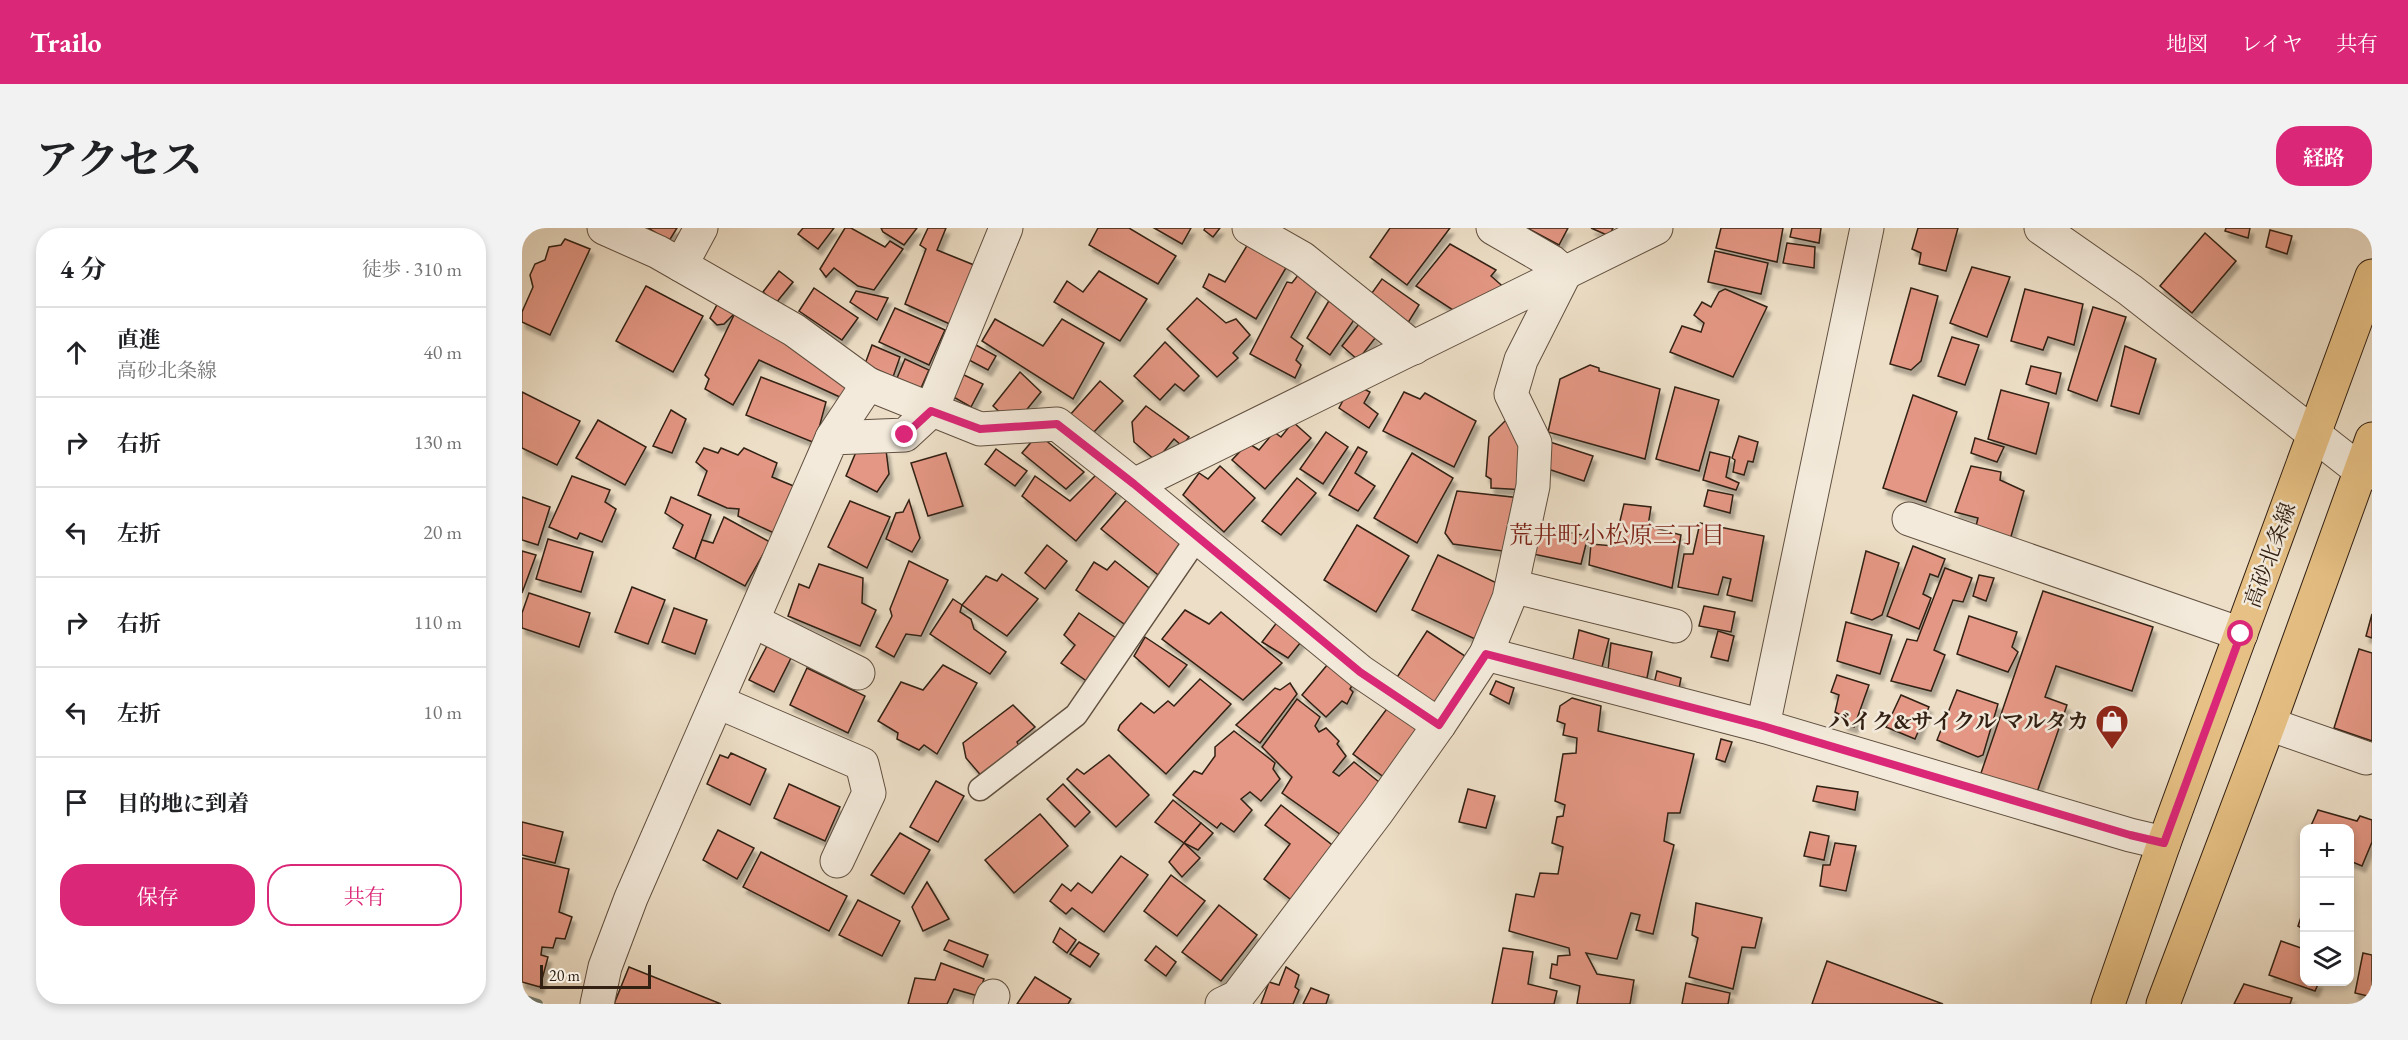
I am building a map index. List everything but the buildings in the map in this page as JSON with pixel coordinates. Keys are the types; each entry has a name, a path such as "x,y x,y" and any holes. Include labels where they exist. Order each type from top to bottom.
{"main road":[{"name":"高砂北条線","path":"2108,1004 2164,843 2372,276"},
{"path":"2163,1004 2366,472 2372,439"}],"street":[{"path":"604,228 658,252 794,330 868,384 980,429 1057,424 1134,484 1360,672 1439,725"},
{"path":"681,265 701,228"},
{"path":"1249,228 1302,258 1414,348"},
{"path":"1493,228 1552,262 1565,273"},
{"path":"1134,484 1656,228"},
{"path":"1763,726 1867,228"},
{"path":"2041,228 2130,290 2366,472"},
{"path":"832,438 905,435 931,411 1001,230"},
{"path":"1222,1004 1237,997 1378,811 1486,654 1509,598 1533,486 1535,443 1511,394 1521,360 1565,273"},
{"path":"597,1004 605,967 631,897 832,438 868,384"},
{"path":"1909,519 2241,634"},
{"path":"1512,586 1674,626"},
{"path":"753,621 858,673"},
{"path":"1486,654 1763,726 2130,835 2164,843"},
{"path":"718,702 862,764 869,793 837,861"},
{"path":"2269,724 2366,758"}],"lane":[{"path":"980,789 1076,715 1198,537"}],"waterway":[{"path":"522,999 538,1004"}],"place":[{"name":"バイク&サイクル マルタカ","path":"2112,750"}],"district":[{"name":"荒井町小松原三丁目","path":"1617,534"}],"route":[{"path":"905,435 931,411 980,429 1057,424 1134,484 1360,672 1439,725 1486,654 1763,726 2130,835 2164,843 2241,634"}]}
